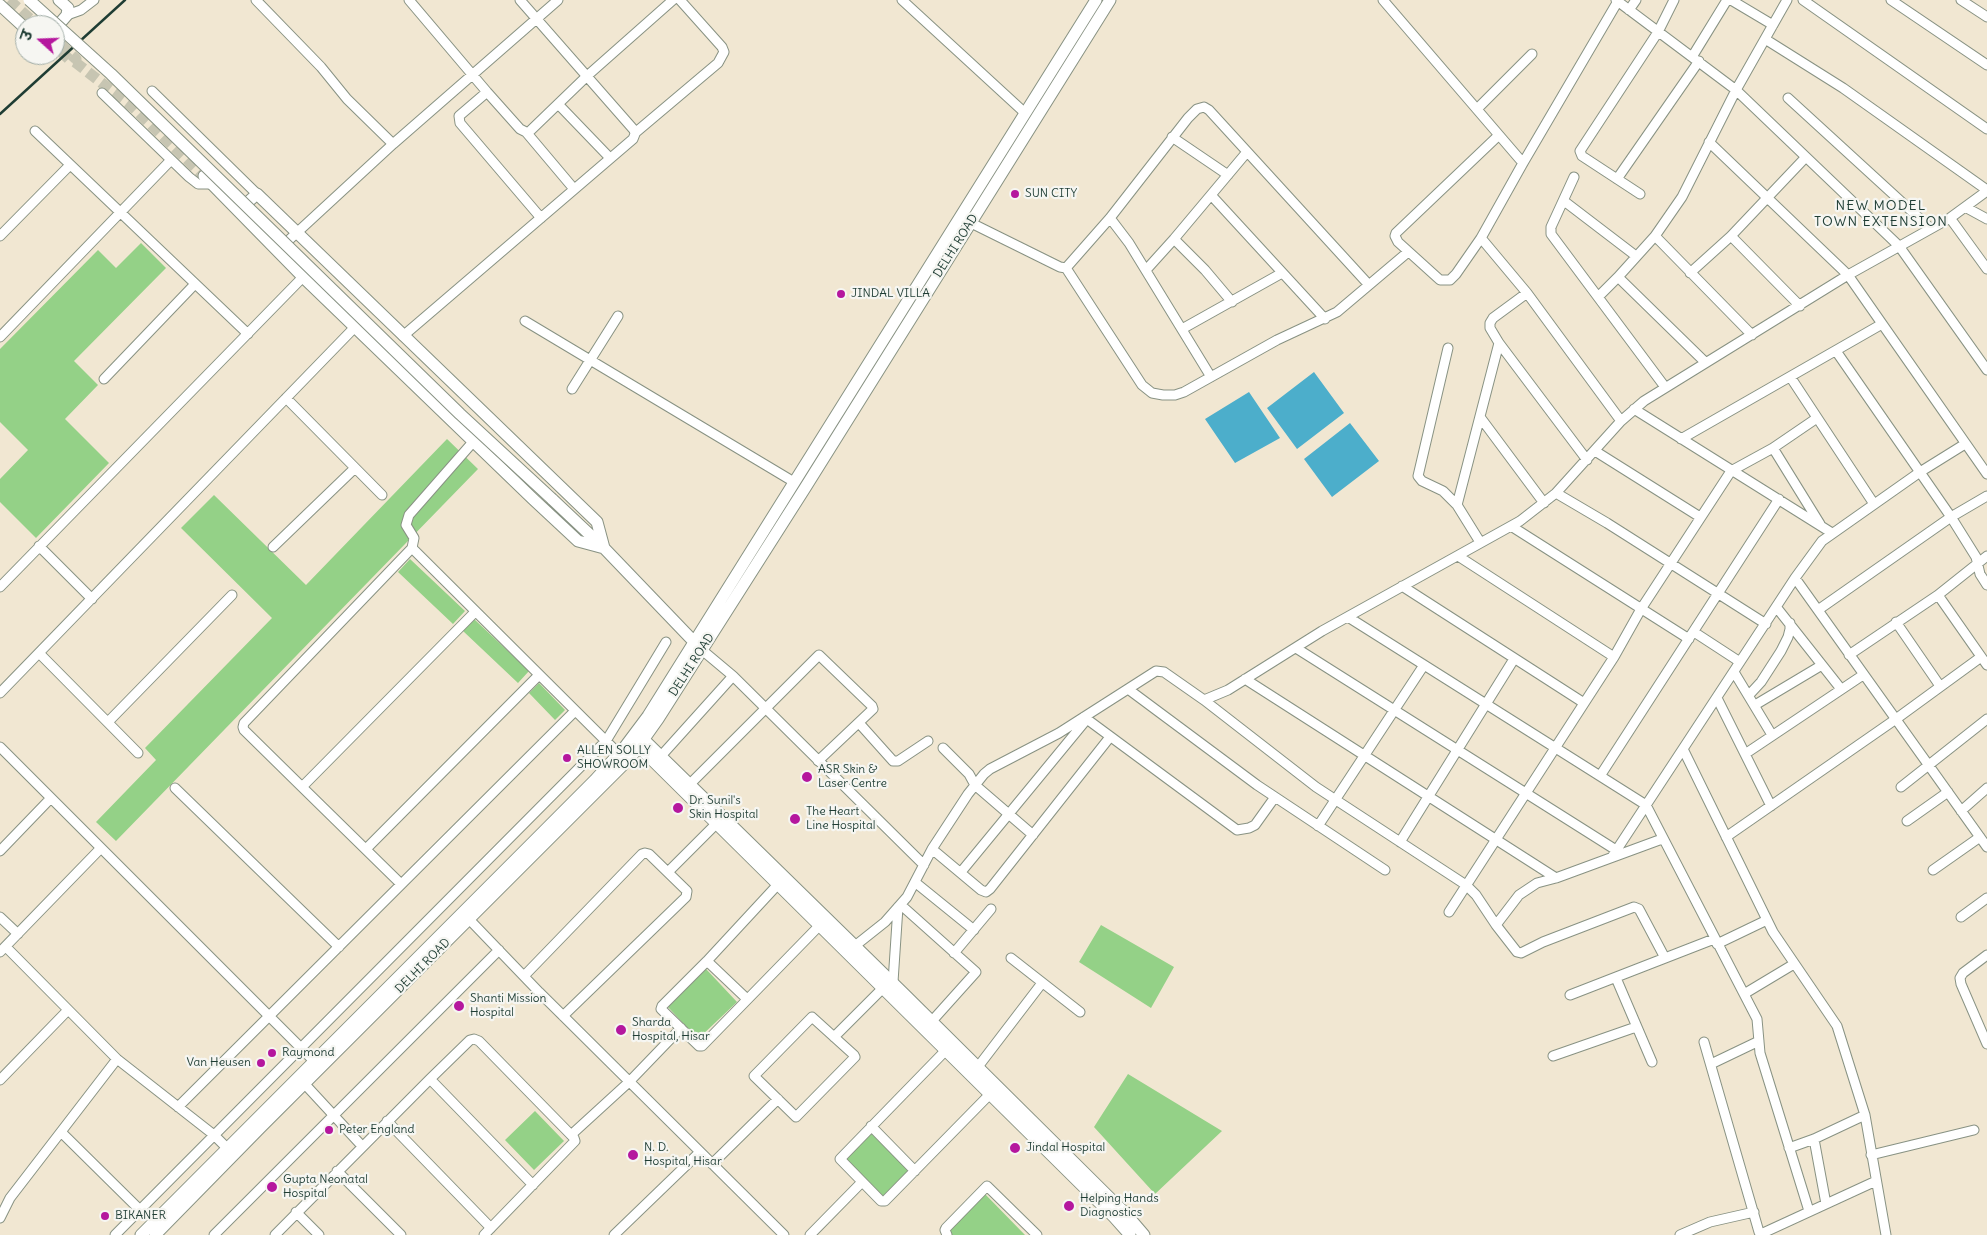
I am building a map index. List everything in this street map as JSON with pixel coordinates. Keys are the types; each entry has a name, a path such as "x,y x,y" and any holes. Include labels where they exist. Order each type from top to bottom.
{"main road":[{"path":"29,0 111,74 460,414 604,548 698,646"},
{"path":"59,0 68,8 65,16"},
{"name":"DELHI ROAD","path":"155,1235 301,1080 623,758 638,739 965,220 1025,113 1096,0"},
{"name":"DELHI ROAD","path":"698,646 794,482 1110,0"},
{"path":"0,5 15,19"},
{"path":"208,180 238,211 293,260 303,277 578,541 604,548"},
{"path":"238,211 257,194 293,235 403,336 597,522 604,548"},
{"path":"638,739 662,756 686,787"},
{"path":"638,739 974,1071 1126,1214 1144,1235"},
{"path":"782,880 820,925 851,948"},
{"path":"888,985 932,1021 950,1046"},
{"name":"DELHI ROAD","path":"141,1235 227,1148 301,1080"},
{"path":"994,1090 1130,1235"}],"street":[{"path":"67,14 81,10 94,0"},
{"path":"256,0 321,67 347,99 393,144"},
{"path":"409,0 487,92 520,129 526,132 574,189"},
{"path":"403,336 633,139 634,130 520,0"},
{"path":"293,235 303,243 302,253 293,260 285,252 284,247 293,235 393,144 558,0"},
{"path":"526,132 673,0"},
{"path":"634,133 718,63 724,52 722,47 680,0"},
{"path":"902,0 1025,113"},
{"path":"1383,0 1523,163"},
{"path":"1629,10 1636,0"},
{"path":"1640,194 1582,156 1580,154 1581,148 1658,32 1674,0"},
{"path":"1617,179 1696,59 1727,0"},
{"path":"1731,0 1773,25"},
{"path":"1598,297 1655,236 1682,197 1736,90 1787,0"},
{"path":"1803,0 1987,129"},
{"path":"1891,0 1987,65"},
{"path":"1499,135 1396,233 1396,239 1408,252 1440,280 1450,280 1482,238 1617,1 1736,90 1899,246 1987,370"},
{"path":"1965,1 1987,17"},
{"path":"1204,700 1228,690 1348,617 1511,526 1556,493 1621,421 1634,409 1665,387 1848,275 1950,218 1987,190 1844,88 1765,39"},
{"path":"1477,109 1532,54"},
{"path":"152,91 257,194"},
{"path":"487,92 460,116 460,123 541,218"},
{"path":"102,93 198,184 208,180"},
{"path":"1788,98 1930,228"},
{"path":"558,104 610,158"},
{"path":"965,220 1060,267 1066,268 1071,265 1110,218 1188,118 1197,109 1204,107 1209,110 1369,285"},
{"path":"35,131 248,334"},
{"path":"1172,137 1228,175"},
{"path":"1709,142 1768,196 1848,275 1965,444 1985,468"},
{"path":"1146,270 1247,152"},
{"path":"1690,273 1731,236 1805,158"},
{"path":"0,337 171,160"},
{"path":"0,236 70,164"},
{"path":"1574,177 1550,232 1665,387"},
{"path":"1211,195 1325,319"},
{"path":"1564,201 1636,256"},
{"path":"1965,207 1987,219"},
{"path":"1110,218 1129,243 1211,377"},
{"path":"1950,218 1987,269"},
{"path":"1655,236 1752,335"},
{"path":"1731,236 1800,306"},
{"path":"1482,238 1527,293 1621,421"},
{"path":"1174,239 1205,270 1232,302"},
{"path":"1066,268 1142,384 1152,393 1175,395 1277,340 1325,319 1345,306 1408,252"},
{"path":"1182,329 1282,273"},
{"path":"0,587 303,277"},
{"path":"1618,277 1705,362"},
{"path":"104,379 195,284"},
{"path":"1527,293 1491,320 1490,328 1499,343 1587,460"},
{"path":"572,390 618,316"},
{"path":"525,321 794,482"},
{"path":"1681,439 1791,378 1882,324"},
{"path":"0,693 355,327"},
{"path":"1457,506 1499,343"},
{"path":"1448,348 1418,476 1422,481 1443,491 1457,506 1480,542"},
{"path":"1836,351 1951,517 1973,552 1980,574 1987,585"},
{"path":"1791,378 1874,504"},
{"path":"286,398 382,495"},
{"path":"1634,409 1832,533"},
{"path":"1480,417 1544,503"},
{"path":"1449,912 1614,657 1670,563 1731,471 1773,448 1817,418"},
{"path":"402,884 244,730 244,723 412,548 414,538 406,525 410,515 474,442"},
{"path":"1614,854 1795,578 1819,545 1832,533 1920,472 1965,444"},
{"path":"1773,448 1822,527"},
{"path":"1595,451 1700,517"},
{"path":"273,547 355,468"},
{"path":"1556,493 1766,624"},
{"path":"1818,610 1951,517 1987,496"},
{"path":"1600,776 1779,499"},
{"path":"1511,526 1641,609 1740,662"},
{"path":"39,546 92,599"},
{"path":"412,548 623,758"},
{"path":"1458,556 1614,657"},
{"path":"1850,655 1938,595 1987,556"},
{"path":"1795,578 1987,847"},
{"path":"1402,586 1584,703"},
{"path":"108,722 232,595"},
{"path":"1938,595 1987,665"},
{"path":"1777,608 1841,689"},
{"path":"302,787 475,612"},
{"path":"1348,617 1646,805 1757,1019 1760,1053 1809,1211"},
{"path":"1896,622 1940,686"},
{"path":"1748,695 1761,682 1781,651 1788,637 1790,623"},
{"path":"115,1235 606,741 666,642"},
{"path":"698,646 733,676 924,865"},
{"path":"1296,648 1526,793 1614,854"},
{"path":"39,653 138,753"},
{"path":"686,787 819,655 872,706 871,712 818,761"},
{"path":"1726,837 1896,719 1981,657"},
{"path":"1400,842 1514,659"},
{"path":"1318,826 1424,665"},
{"path":"1755,705 1822,665"},
{"path":"851,948 885,922 900,906 916,883 932,849 974,786 990,769 1085,718 1160,670 1204,700 1316,787 1466,885 1476,895 1516,952 1521,953 1543,942 1634,907 1639,909 1665,958"},
{"path":"1734,672 1772,735"},
{"path":"366,849 539,675"},
{"path":"1745,754 1863,675"},
{"path":"662,756 733,676"},
{"path":"1245,679 1556,878"},
{"path":"1128,689 1275,797 1385,870"},
{"path":"1717,698 1771,806"},
{"path":"178,1106 575,711"},
{"path":"1085,718 1237,830 1250,828 1255,825 1275,797"},
{"path":"961,872 1085,718"},
{"path":"1901,787 1987,719"},
{"path":"859,722 893,762 898,761 928,741"},
{"path":"932,849 981,890 986,892 1110,737"},
{"path":"0,747 317,1064"},
{"path":"944,748 969,774 974,786 1033,835"},
{"path":"1683,749 1767,920 1794,964 1837,1026 1865,1115 1886,1235"},
{"path":"175,788 339,946"},
{"path":"1961,811 1987,788"},
{"path":"1907,821 1948,792"},
{"path":"0,851 51,798"},
{"path":"668,872 720,820"},
{"path":"1933,870 1980,837"},
{"path":"1496,925 1519,896 1537,883 1556,878 1614,854 1662,839"},
{"path":"101,848 3,949 117,1059 214,1135 227,1148"},
{"path":"524,976 645,852 687,891 686,897 563,1016"},
{"path":"782,880 661,1009 699,1046 702,1046 820,925"},
{"path":"916,883 974,930"},
{"path":"1961,917 1987,898"},
{"path":"900,906 976,972 932,1021"},
{"path":"834,1037 888,985 900,906"},
{"path":"954,953 991,909"},
{"path":"466,916 563,1016 784,1235"},
{"path":"0,917 18,934"},
{"path":"1570,996 1767,920"},
{"path":"214,1235 499,950"},
{"path":"1987,955 1963,973 1960,978 1960,984 1987,1044"},
{"path":"1011,958 1080,1012"},
{"path":"707,961 747,999"},
{"path":"1744,994 1794,964"},
{"path":"1616,978 1652,1062"},
{"path":"974,1071 1042,983"},
{"path":"0,1080 68,1010"},
{"path":"809,1018 815,1018 834,1037 854,1055 854,1059 797,1117 794,1117 755,1078 755,1073 809,1018"},
{"path":"1553,1056 1636,1027"},
{"path":"571,1135 629,1082 681,1028"},
{"path":"275,1235 387,1121 470,1040 479,1040 574,1138 574,1144 487,1232 387,1121"},
{"path":"1711,1064 1759,1041"},
{"path":"1704,1042 1759,1232 1763,1233 1876,1181"},
{"path":"950,1046 840,1159 862,1182 883,1202 994,1090"},
{"path":"0,1218 10,1198 117,1059"},
{"path":"430,1079 533,1185"},
{"path":"301,1080 362,1146"},
{"path":"712,1164 778,1099"},
{"path":"1789,1148 1814,1139 1865,1115"},
{"path":"871,1126 915,1171"},
{"path":"1871,1155 1974,1130"},
{"path":"61,1132 140,1210"},
{"path":"1814,1139 1826,1204"},
{"path":"614,1235 700,1152"},
{"path":"337,1171 401,1235"},
{"path":"810,1235 862,1182"},
{"path":"947,1235 946,1228 987,1186 1037,1235"},
{"path":"296,1212 319,1235"},
{"path":"1680,1235 1710,1222 1754,1212"}],"green space":[{"path":"141,243 166,268 74,361 98,385 65,419 109,463 36,538 0,502 0,479 28,450 0,422 0,349 98,250 116,268"},
{"path":"447,439 478,469 116,841 96,822 156,760 145,748 272,618 181,528 214,495 306,585"},
{"path":"410,559 465,611 453,624 398,572"},
{"path":"474,619 529,671 518,683 463,631"},
{"path":"539,683 565,710 555,720 529,693"},
{"path":"1101,925 1174,967 1151,1008 1079,962"},
{"path":"706,969 737,1002 698,1039 667,1006"},
{"path":"1128,1074 1222,1131 1155,1194 1094,1127"},
{"path":"535,1111 564,1141 534,1170 505,1140"},
{"path":"872,1133 909,1170 882,1197 845,1160"},
{"path":"985,1194 1025,1235 951,1235 949,1231"}],"water":[{"path":"1314,372 1344,413 1297,449 1267,408"},
{"path":"1249,392 1280,438 1235,463 1205,419"},
{"path":"1350,423 1379,461 1332,497 1304,459"}],"tunnel":[{"path":"9,0 26,15"},
{"path":"59,46 62,46 76,59 75,62 72,62 58,49 59,46"},
{"path":"75,62 134,108 204,176"}],"railway":[{"path":"0,114 125,0"}],"place":[{"name":"SUN CITY","path":"1015,194"},
{"name":"JINDAL VILLA","path":"841,294"},
{"name":"ALLEN SOLLY SHOWROOM","path":"567,758"},
{"name":"ASR Skin & Laser Centre","path":"807,777"},
{"name":"Dr. Sunil's Skin Hospital","path":"678,808"},
{"name":"The Heart Line Hospital","path":"795,819"},
{"name":"Shanti Mission Hospital","path":"459,1006"},
{"name":"Sharda Hospital, Hisar","path":"621,1030"},
{"name":"Raymond","path":"272,1053"},
{"name":"Van Heusen","path":"261,1063"},
{"name":"Peter England","path":"329,1130"},
{"name":"Jindal Hospital","path":"1015,1148"},
{"name":"N. D. Hospital, Hisar","path":"633,1155"},
{"name":"Gupta Neonatal Hospital","path":"272,1187"},
{"name":"Helping Hands Diagnostics","path":"1069,1206"},
{"name":"BIKANER","path":"105,1216"}],"district":[{"name":"NEW MODEL TOWN EXTENSION","path":"1881,214"}]}
